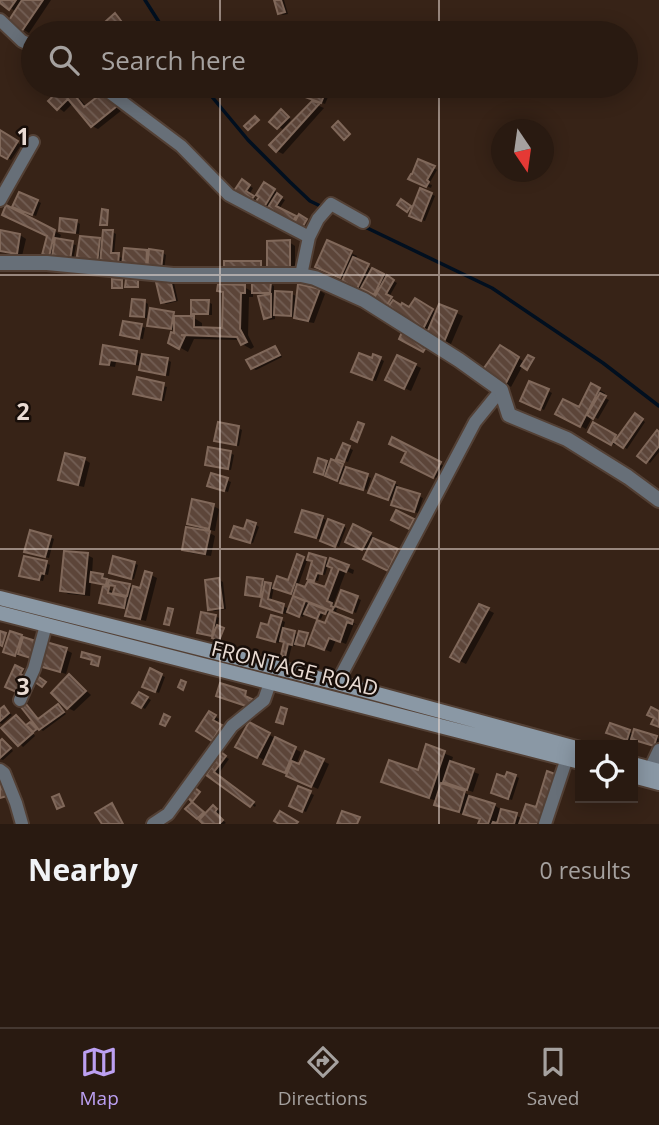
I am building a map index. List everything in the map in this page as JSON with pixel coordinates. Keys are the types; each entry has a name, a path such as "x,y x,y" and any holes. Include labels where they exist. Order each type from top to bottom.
{"main road":[{"path":"0,598 337,683 575,753"},
{"name":"FRONTAGE ROAD","path":"0,613 270,683 575,753"},
{"path":"638,777 659,783"}],"street":[{"path":"0,20 21,40"},
{"path":"117,98 181,146 229,195 309,237"},
{"path":"1,194 33,142"},
{"path":"301,275 309,237 318,219 331,204 363,222"},
{"path":"0,263 47,263 173,275 301,275 315,278 364,300 448,352 501,390 509,415 567,439 659,499"},
{"path":"337,683 475,422 501,390"},
{"path":"20,700 34,669 46,625"},
{"path":"153,824 168,814 232,726 264,700 270,683"},
{"path":"654,770 659,750"},
{"path":"545,824 575,753"},
{"path":"0,770 4,773 22,824"}],"building":[{"path":"0,0 16,0 9,10"},
{"path":"22,0 43,0 29,21 21,21 21,30 8,22"},
{"path":"274,0 281,0 285,12 278,14"},
{"path":"115,13 121,21 106,21"},
{"path":"51,98 77,98 84,107 96,98 111,98 117,106 91,127 68,99 57,110 48,101"},
{"path":"308,98 323,98 321,103"},
{"path":"312,101 320,103 276,152 269,145"},
{"path":"281,109 289,117 277,129 269,122"},
{"path":"255,116 259,120 248,130 244,126"},
{"path":"338,121 350,134 344,140 332,127"},
{"path":"0,130 18,141 7,159 0,155"},
{"path":"418,159 435,166 426,187 408,179"},
{"path":"242,179 250,185 246,191 254,196 250,202 234,191"},
{"path":"264,182 275,189 263,209 254,204"},
{"path":"420,188 432,193 421,221 409,216"},
{"path":"19,192 38,200 32,215 12,207"},
{"path":"277,193 282,197 276,206 296,216 292,223 267,209"},
{"path":"401,199 411,206 407,212 397,205"},
{"path":"6,205 55,230 49,257 42,255 47,236 2,215"},
{"path":"102,209 108,210 107,225 100,225"},
{"path":"299,214 307,219 302,228 294,223"},
{"path":"60,218 77,220 75,233 59,231"},
{"path":"0,230 20,234 17,254 0,251"},
{"path":"103,230 113,230 111,253 119,253 118,265 100,264"},
{"path":"80,236 100,238 97,264 76,262"},
{"path":"55,238 73,241 70,260 52,257"},
{"path":"290,240 290,271 267,271 267,241"},
{"path":"327,240 352,251 340,278 315,267"},
{"path":"124,248 147,250 146,269 122,266"},
{"path":"149,249 163,251 161,270 147,269"},
{"path":"353,257 369,264 357,289 342,281"},
{"path":"224,261 261,261 261,269 224,270"},
{"path":"372,268 384,274 374,295 361,288"},
{"path":"387,275 394,280 386,294 392,297 387,305 374,298"},
{"path":"112,279 122,280 122,288 112,288"},
{"path":"126,279 138,280 138,287 125,287"},
{"path":"170,279 175,300 161,303 156,282"},
{"path":"252,282 271,282 270,293 252,293"},
{"path":"218,284 245,285 245,293 241,293 240,329 247,342 241,345 237,337 181,335 185,336 179,349 168,343 171,332 174,333 174,316 194,316 194,327 222,328 223,292 217,291"},
{"path":"298,284 320,289 308,321 294,318"},
{"path":"275,291 292,292 291,316 274,315"},
{"path":"271,294 271,317 264,319 258,296"},
{"path":"415,298 433,309 423,329 388,307 393,300 409,307"},
{"path":"132,299 145,300 144,317 130,316"},
{"path":"191,300 209,300 208,314 191,314"},
{"path":"439,304 457,311 444,342 426,335"},
{"path":"150,308 174,312 171,329 147,326"},
{"path":"123,321 142,324 139,339 120,335"},
{"path":"403,330 428,344 423,352 399,339"},
{"path":"103,345 137,351 135,364 110,360 109,365 100,364"},
{"path":"500,345 519,357 505,385 482,371"},
{"path":"275,346 280,355 251,369 246,360"},
{"path":"359,353 372,358 373,354 381,357 372,380 351,372"},
{"path":"142,354 168,358 165,375 139,370"},
{"path":"397,355 416,364 404,389 385,380"},
{"path":"528,355 534,358 527,370 521,366"},
{"path":"137,377 164,383 161,400 133,394"},
{"path":"529,381 549,389 540,410 520,401"},
{"path":"591,383 600,388 580,427 555,414 563,399 579,407"},
{"path":"600,393 606,396 593,419 587,415"},
{"path":"635,413 643,419 623,448 614,442"},
{"path":"218,422 239,426 236,445 214,441"},
{"path":"358,422 364,424 357,442 351,439"},
{"path":"593,422 616,435 611,445 588,432"},
{"path":"657,430 659,446 646,463 637,456"},
{"path":"392,437 441,462 433,478 401,462 406,452 389,444"},
{"path":"343,443 350,446 344,462 336,459"},
{"path":"208,447 231,451 228,469 205,465"},
{"path":"65,453 85,458 78,485 58,480"},
{"path":"318,458 327,461 323,475 314,472"},
{"path":"331,459 343,464 337,481 325,476"},
{"path":"346,467 368,474 363,490 340,483"},
{"path":"211,473 228,478 224,491 207,486"},
{"path":"376,474 395,482 388,500 368,493"},
{"path":"397,487 420,494 414,512 391,505"},
{"path":"192,499 214,504 209,529 187,524"},
{"path":"302,510 323,516 316,538 295,532"},
{"path":"396,510 414,519 409,529 391,520"},
{"path":"328,519 344,525 335,547 320,541"},
{"path":"247,520 256,523 250,543 230,537 234,526 244,529"},
{"path":"353,524 371,533 362,550 345,542"},
{"path":"186,527 210,531 205,554 182,550"},
{"path":"30,530 51,536 45,557 24,552"},
{"path":"373,538 398,549 388,571 363,559"},
{"path":"64,551 88,553 84,594 60,591"},
{"path":"309,553 326,558 322,574 317,573 314,581 307,579 312,561 307,560"},
{"path":"297,554 304,557 291,594 273,588 277,576 288,580"},
{"path":"24,556 47,561 44,574 41,573 39,580 19,576"},
{"path":"113,556 135,562 131,579 109,573"},
{"path":"330,558 349,565 346,572 339,569 327,601 334,607 332,611 293,596 297,584 305,587 308,581 325,587 332,568 327,566"},
{"path":"145,571 152,573 140,619 125,616 133,586 140,588"},
{"path":"91,572 103,574 102,578 107,579 106,585 90,582"},
{"path":"247,577 263,579 260,597 245,595"},
{"path":"219,578 223,608 208,610 205,580"},
{"path":"109,580 130,584 127,596 113,593 115,586 108,585"},
{"path":"265,582 271,583 268,599 284,604 282,613 260,606"},
{"path":"103,586 109,587 108,593 126,597 124,608 99,603"},
{"path":"341,590 358,596 352,613 335,606"},
{"path":"293,596 305,601 299,617 287,612"},
{"path":"309,603 327,610 325,614 320,612 317,619 304,614"},
{"path":"479,604 489,608 459,662 450,657"},
{"path":"168,608 173,609 169,625 164,624"},
{"path":"330,611 353,620 352,624 347,622 340,642 329,638 324,650 308,644 317,620 325,623"},
{"path":"201,612 216,615 212,636 197,633"},
{"path":"271,615 282,618 275,642 257,637 261,623 268,625"},
{"path":"217,625 224,628 219,641 212,638"},
{"path":"283,628 295,631 292,645 288,644 285,657 281,655 284,642 280,641"},
{"path":"0,631 6,633 2,646 0,645"},
{"path":"10,631 22,635 15,656 3,652"},
{"path":"299,631 308,633 304,646 295,644"},
{"path":"23,637 39,642 34,659 18,654"},
{"path":"46,642 67,648 60,672 39,666"},
{"path":"82,652 100,657 98,666 91,664 92,660 81,657"},
{"path":"15,665 23,669 20,674 29,678 21,694 5,687"},
{"path":"150,668 162,674 155,692 142,687"},
{"path":"69,674 86,691 67,709 51,693"},
{"path":"39,677 46,682 42,687 35,682"},
{"path":"181,680 186,682 183,690 178,687"},
{"path":"220,683 246,691 245,696 252,699 249,707 216,696"},
{"path":"139,692 148,697 141,708 132,703"},
{"path":"26,704 38,719 58,704 64,712 39,730 21,707"},
{"path":"4,706 9,713 0,721 0,709"},
{"path":"281,707 287,709 283,724 276,722"},
{"path":"651,707 659,711 659,727 651,724 654,718 647,715"},
{"path":"209,711 216,715 213,720 222,725 212,741 196,731"},
{"path":"164,714 170,717 165,726 160,724"},
{"path":"16,715 33,733 18,746 1,728"},
{"path":"30,722 37,729 33,732 26,725"},
{"path":"249,722 270,733 257,758 235,747"},
{"path":"610,723 630,730 627,740 606,733"},
{"path":"634,729 657,736 654,746 631,739"},
{"path":"275,737 296,747 285,773 263,764"},
{"path":"2,739 11,748 0,758 0,741"},
{"path":"426,744 445,751 429,798 381,782 389,760 418,770"},
{"path":"305,751 324,759 311,787 286,776 292,761 299,764"},
{"path":"221,752 226,756 214,772 254,802 250,807 206,775"},
{"path":"450,761 474,769 467,790 443,782"},
{"path":"547,771 558,775 542,824 519,824 526,804 536,807"},
{"path":"507,772 516,775 508,799 491,793 497,774 505,777"},
{"path":"2,779 7,796 0,798 0,780"},
{"path":"441,783 465,791 459,812 434,805"},
{"path":"298,786 311,791 302,812 289,806"},
{"path":"194,787 200,792 192,802 187,797"},
{"path":"59,794 64,806 57,809 52,797"},
{"path":"469,796 495,804 488,824 478,824 480,819 463,814"},
{"path":"192,802 204,812 197,819 185,809"},
{"path":"112,803 123,824 102,824 95,813"},
{"path":"213,805 217,809 215,812 223,820 219,824 203,824 199,820"},
{"path":"501,809 517,813 514,824 492,824 497,823"},
{"path":"280,811 298,822 279,824 274,821"},
{"path":"342,811 360,817 357,824 337,824"}],"waterway":[{"path":"145,0 158,21"},
{"path":"213,98 248,140 310,201 337,214"},
{"path":"363,226 492,288 603,363 659,406"}]}
